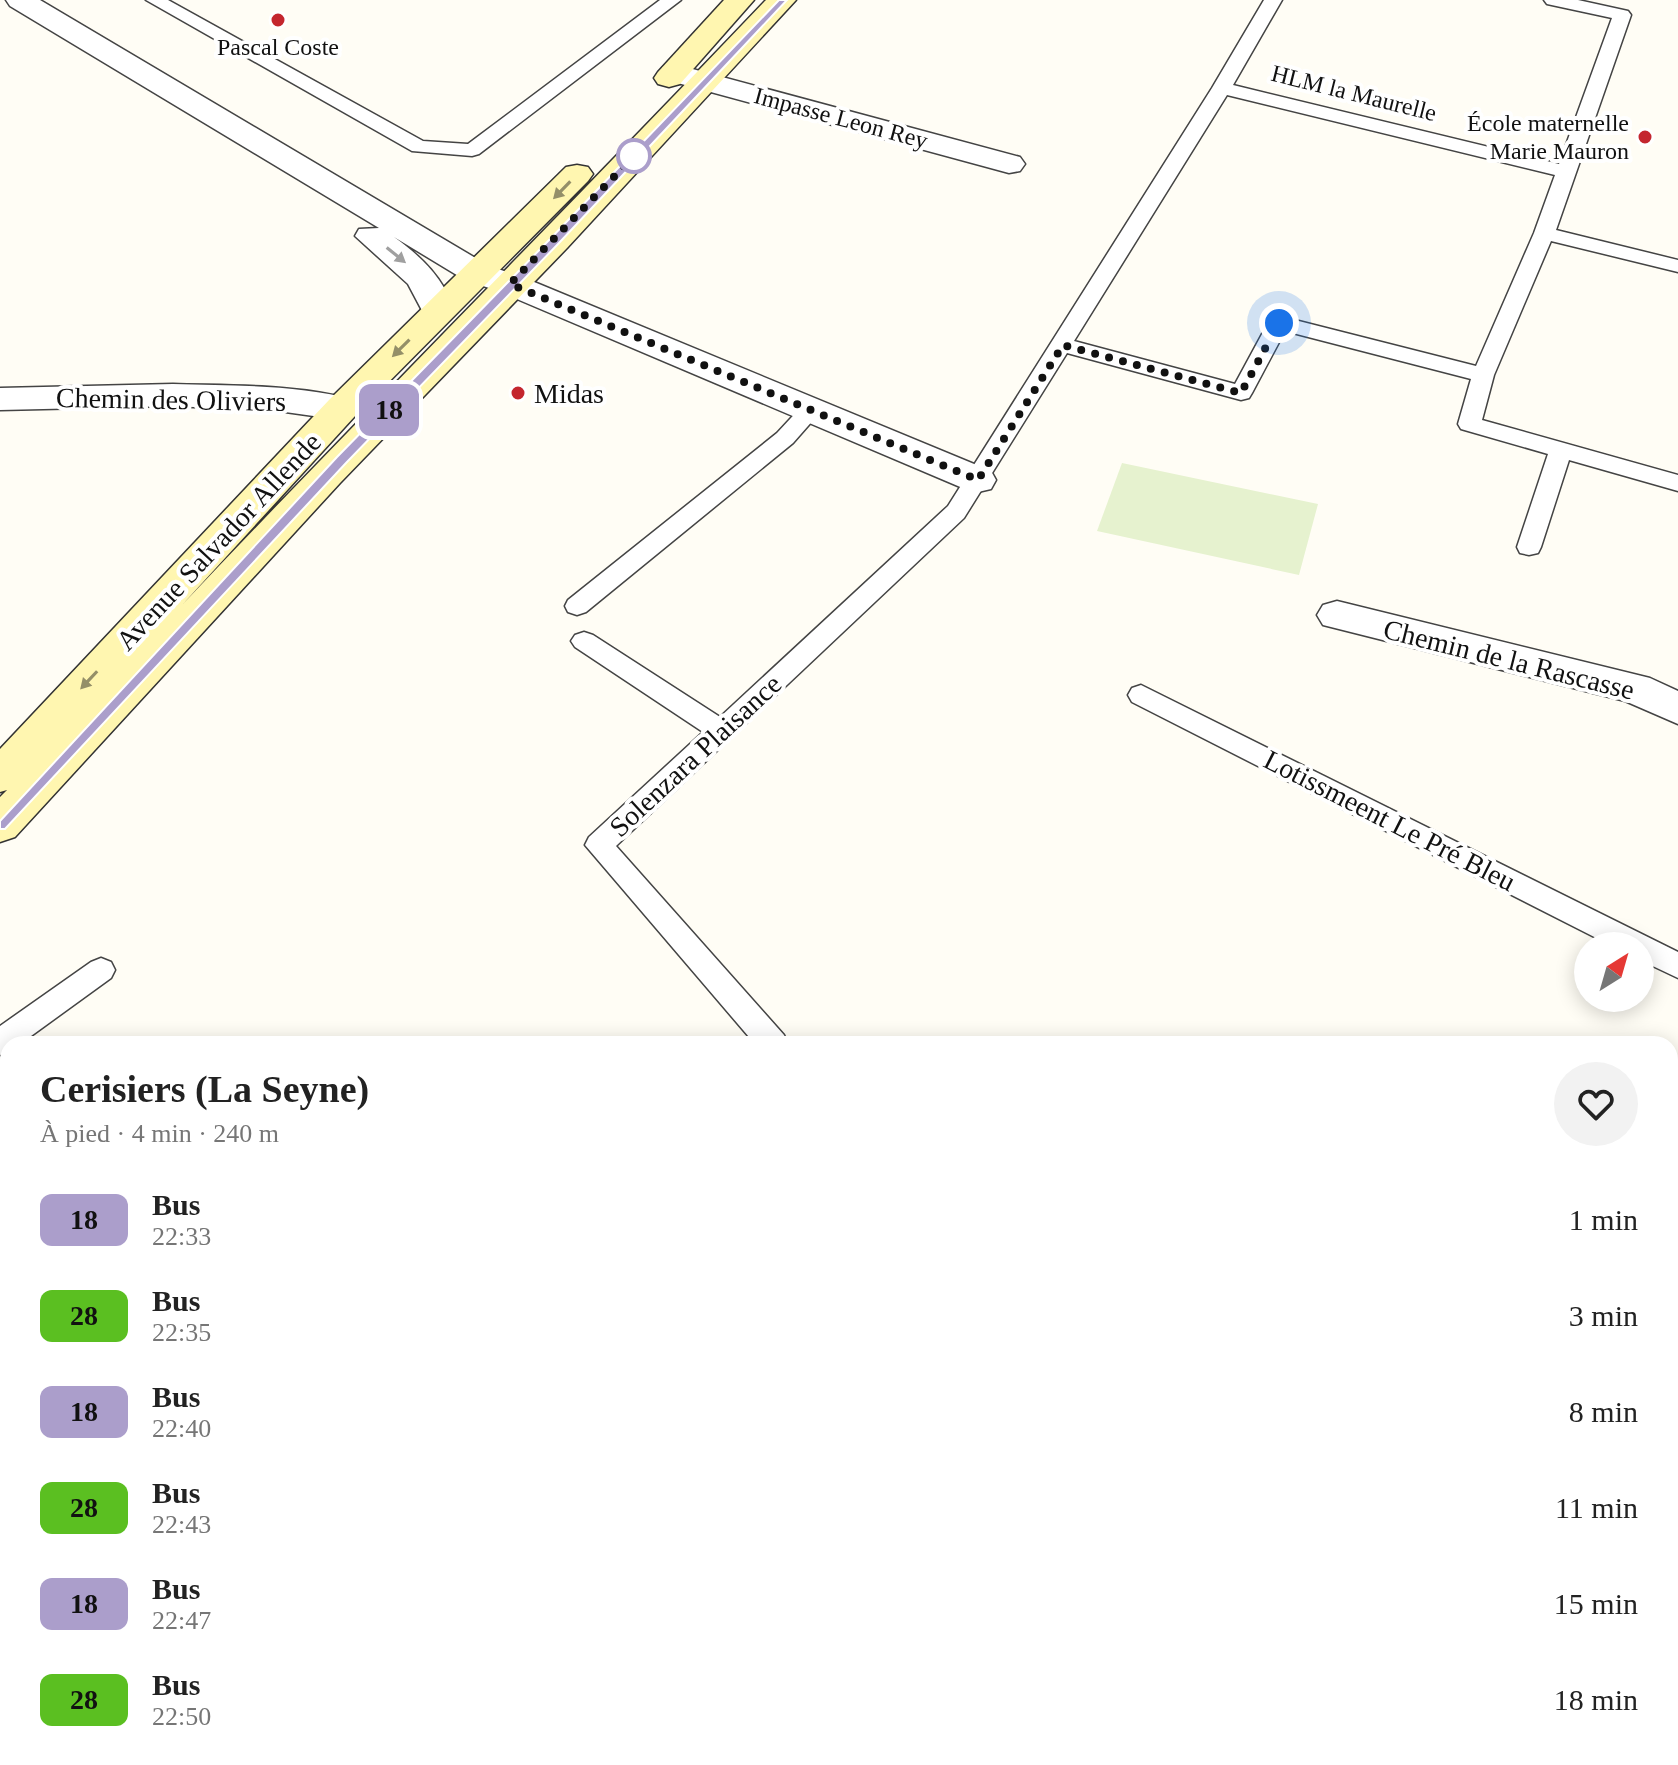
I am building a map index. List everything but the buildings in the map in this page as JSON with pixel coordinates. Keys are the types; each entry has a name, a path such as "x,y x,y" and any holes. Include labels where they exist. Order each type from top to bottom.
{"main road":[{"name":"Avenue Salvador Allende","path":"0,825 317,486 598,152 740,0"},
{"name":"Avenue Salvador Allende","path":"0,776 342,408 438,311 494,279 706,82 782,0"}],"street":[{"path":"20,0 296,167 494,279 978,480"},
{"name":"Impasse Leon Rey","path":"674,73 1009,164"},
{"path":"296,167 326,202 412,268 429,286 438,311"},
{"name":"Chemin des Oliviers","path":"0,399 173,395 289,401 342,408"},
{"name":"Chemin de la Rascasse","path":"1337,615 1636,689 1678,709"}],"lane":[{"path":"155,0 419,147 472,150 672,0"},
{"name":"HLM la Maurelle","path":"978,480 1222,88 1273,0"},
{"path":"1553,0 1622,15 1544,233 1483,375 1469,424 1678,483"},
{"name":"HLM la Maurelle","path":"1222,88 1567,172"},
{"path":"1544,233 1678,266"},
{"path":"1063,345 1241,393 1279,323 1483,375"},
{"path":"577,606 785,438 811,410"},
{"path":"1529,547 1561,450"},
{"name":"Solenzara Plaisance","path":"766,1036 599,845 956,512 978,480"},
{"path":"584,641 722,731"},
{"name":"Lotissmeent Le Pré Bleu","path":"1141,695 1611,932"},
{"name":"Lotissmeent Le Pré Bleu","path":"1654,954 1678,966"},
{"path":"8,1036 101,970"}],"green space":[{"path":"1122,463 1318,504 1299,575 1097,531"}],"bus line":[{"name":"18","path":"0,825 341,460 555,241 782,0"}],"place":[{"name":"Pascal Coste","path":"278,20"},
{"name":"École maternelle Marie Mauron","path":"1645,137"},
{"name":"Midas","path":"518,393"}],"route":[{"path":"634,156 555,241 510,284 978,480 1063,345 1241,393 1279,323"}]}
